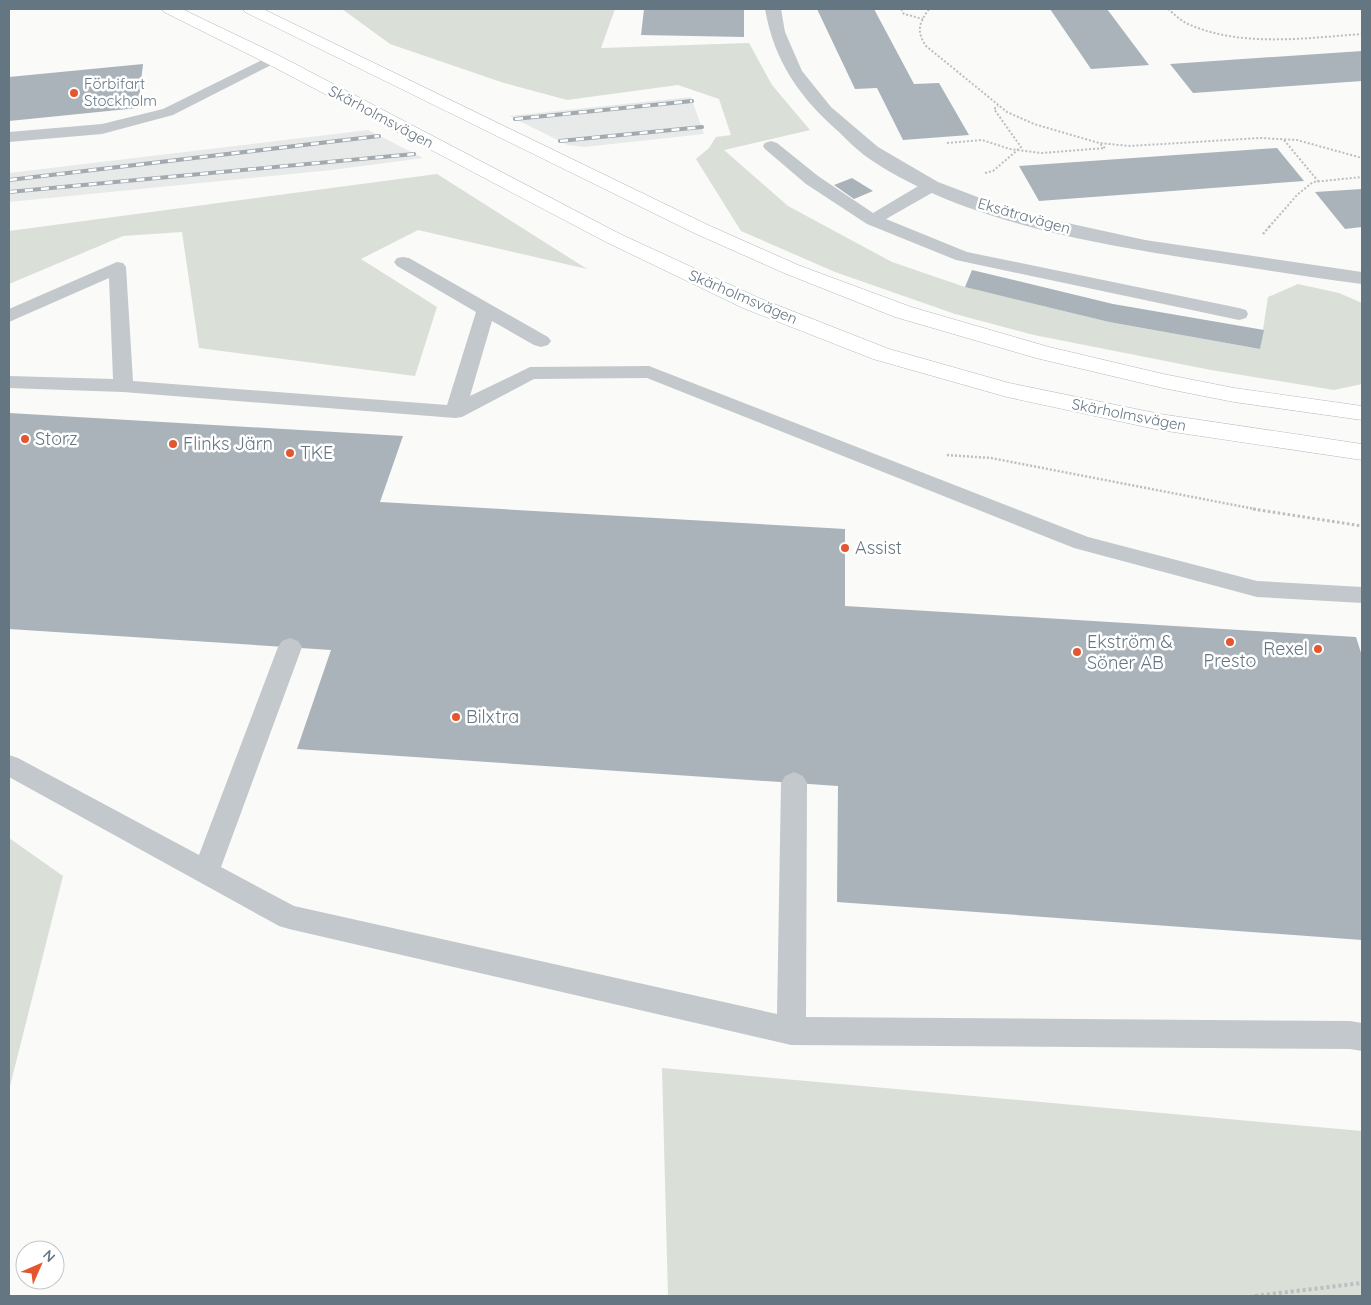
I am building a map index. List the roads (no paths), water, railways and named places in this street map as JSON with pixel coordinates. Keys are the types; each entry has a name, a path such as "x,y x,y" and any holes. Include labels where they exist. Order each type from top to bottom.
{"main road":[{"name":"Skärholmsvägen","path":"170,9 272,60 613,238 751,303 881,354 1007,390 1160,422 1362,452"},
{"path":"251,9 701,229 791,269 903,312 1044,354 1163,381 1234,395 1362,413"}],"street":[{"name":"Eksätravägen","path":"773,9 777,32 794,72 825,111 871,151 931,186 981,205 1035,222 1145,246 1362,278"}],"lane":[{"path":"9,138 102,129 168,112 272,60"},
{"path":"772,146 812,180 874,220 962,256 1239,314"},
{"path":"874,220 931,186"},
{"path":"404,262 541,341"},
{"path":"9,316 117,267 123,386"},
{"path":"455,412 486,310"},
{"path":"9,382 123,386 455,412 530,373 649,372 1082,543 1257,589 1362,595"},
{"path":"206,872 290,647"},
{"path":"9,765 289,917 791,1031 1350,1035 1362,1037"},
{"path":"791,1031 794,783"}],"railway":[{"path":"515,119 692,101"},
{"path":"560,141 702,127"},
{"path":"9,180 379,136"},
{"path":"9,192 414,154"}],"place":[{"name":"Förbifart Stockholm","path":"74,93"},
{"name":"Storz","path":"25,439"},
{"name":"Flinks Järn","path":"173,444"},
{"name":"TKE","path":"290,453"},
{"name":"Assist","path":"845,548"},
{"name":"Presto","path":"1230,642"},
{"name":"Rexel","path":"1318,649"},
{"name":"Ekström & Söner AB","path":"1077,652"},
{"name":"Bilxtra","path":"456,717"}]}
